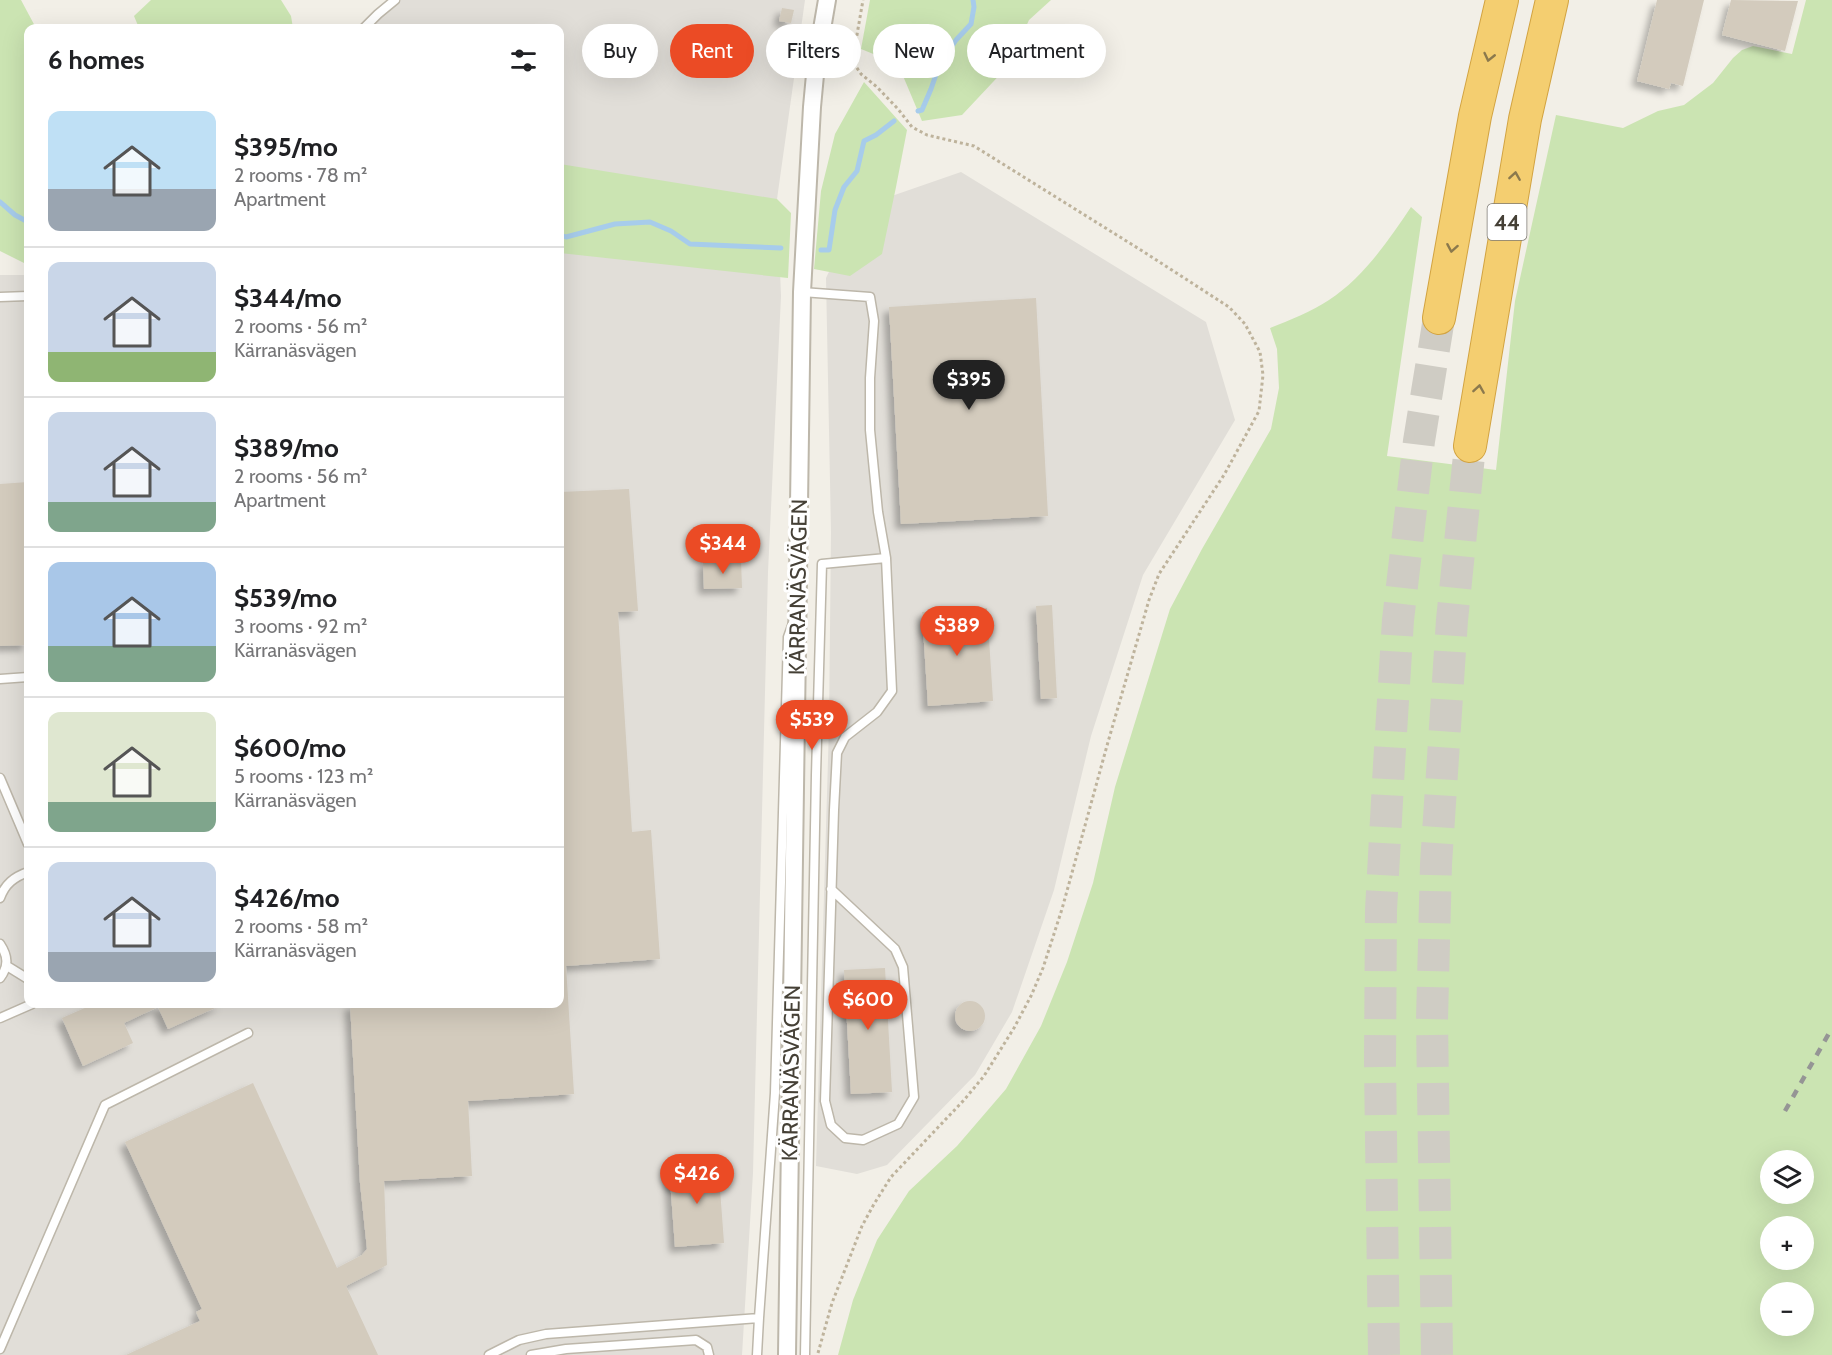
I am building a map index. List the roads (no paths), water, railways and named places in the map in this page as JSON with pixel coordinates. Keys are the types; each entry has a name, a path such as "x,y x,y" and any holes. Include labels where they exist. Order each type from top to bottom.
{"highway":[{"name":"44","path":"1439,318 1475,116 1502,0"},
{"name":"44","path":"1470,446 1525,119 1552,0"}],"street":[{"name":"KÄRRANÄSVÄGEN","path":"787,1355 802,292 812,107 816,64 827,0"}],"lane":[{"path":"368,24 395,0"},
{"path":"802,292 870,297 874,321 870,378 870,430 878,512 886,558 892,691 878,712 845,737 837,753 831,889 825,1101 831,1125 845,1138 863,1140 898,1124 914,1097 903,967 895,949 831,889"},
{"path":"0,297 24,296"},
{"path":"805,1355 822,564 886,558"},
{"path":"757,1355 775,1093 788,637 797,614"},
{"path":"0,679 24,677"},
{"path":"0,778 24,835"},
{"path":"0,898 4,888 24,874"},
{"path":"0,944 6,954 7,966 0,978"},
{"path":"7,966 24,977"},
{"path":"0,1018 24,1008"},
{"path":"0,1349 105,1105 248,1033"},
{"path":"489,1355 519,1340 546,1334 759,1318"},
{"path":"531,1355 566,1349 696,1340 707,1347 709,1355"}],"waterway":[{"path":"918,111 922,110 939,66 956,40 971,24 973,0"},
{"path":"821,250 829,250 835,210 844,187 857,171 864,141 894,121"},
{"path":"0,202 24,220"},
{"path":"564,236 615,224 650,222 671,231 690,244 781,248"}],"tunnel":[{"path":"1384,1355 1380,1064 1381,910 1398,620 1419,441 1439,318"},
{"path":"1437,1355 1432,1020 1436,864 1452,620 1470,446"}],"railway":[{"path":"1785,1111 1832,1028"}]}
